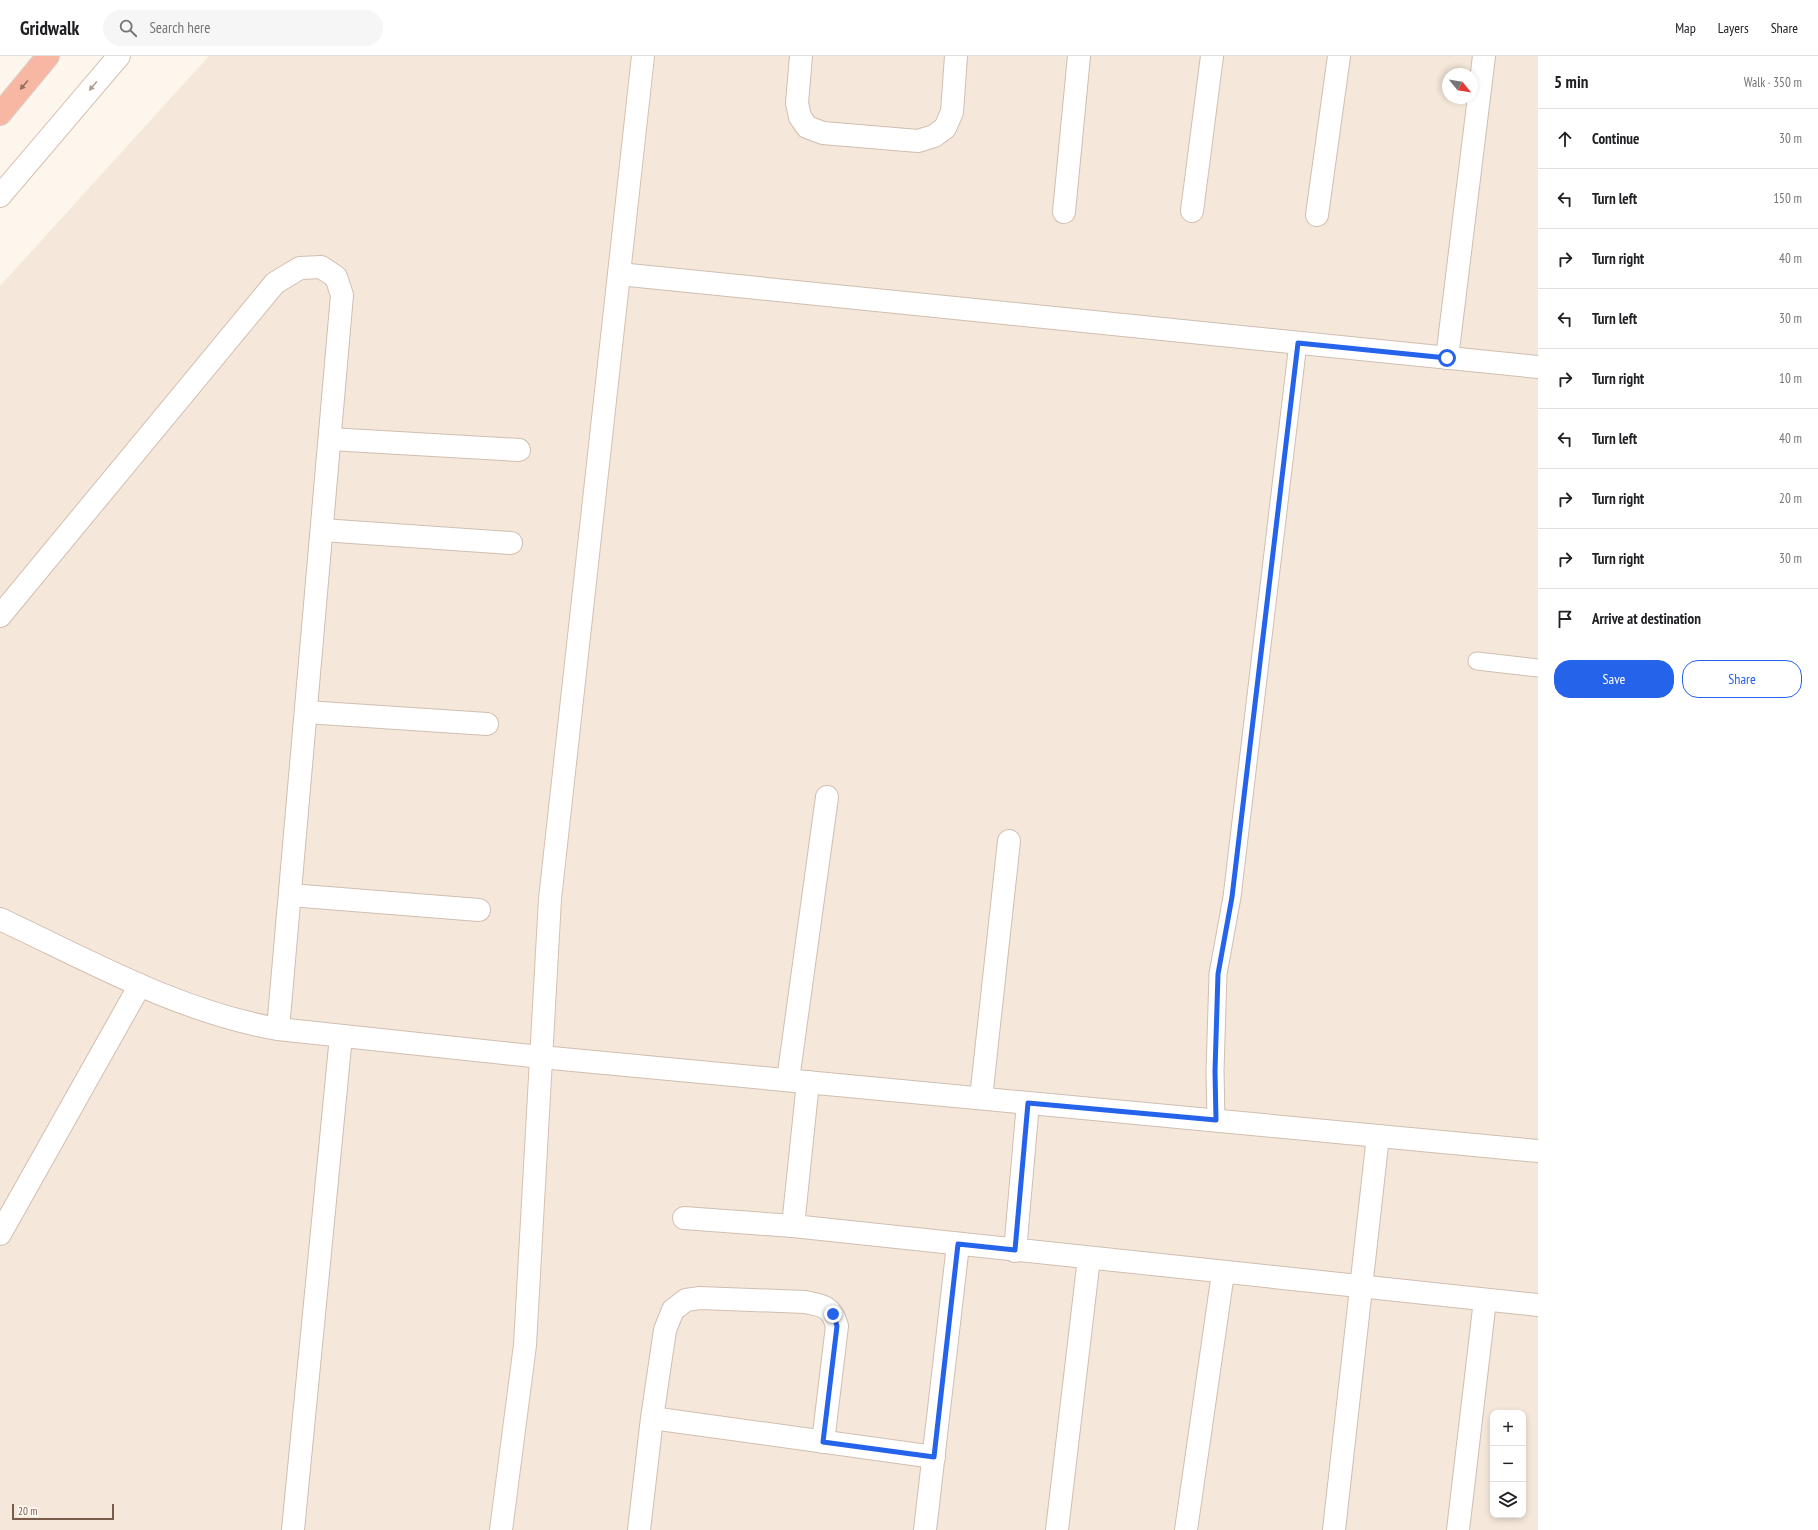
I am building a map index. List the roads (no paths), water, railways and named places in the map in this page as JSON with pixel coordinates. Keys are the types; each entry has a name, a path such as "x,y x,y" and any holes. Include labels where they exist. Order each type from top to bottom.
{"highway":[{"path":"0,114 48,56"}],"street":[{"path":"0,196 118,56"},
{"path":"501,1530 525,1345 550,899 643,56"},
{"path":"801,56 797,103 800,117 807,127 823,133 918,141 934,136 945,128 952,112 956,56"},
{"path":"1064,212 1079,56"},
{"path":"1192,211 1212,56"},
{"path":"1317,215 1339,56"},
{"path":"1447,358 1484,56"},
{"path":"0,616 275,283 300,268 320,267 336,277 342,295 278,1029"},
{"path":"619,274 1538,367"},
{"path":"330,439 519,450"},
{"path":"322,530 511,543"},
{"path":"306,712 487,724"},
{"path":"793,1226 798,1081 827,797"},
{"path":"981,1098 1009,841"},
{"path":"290,895 479,910"},
{"path":"0,919 140,985 201,1010 278,1029 541,1057 1538,1151"},
{"path":"0,1234 140,985"},
{"path":"293,1530 340,1036"},
{"path":"1015,1250 1028,1103"},
{"path":"1334,1530 1378,1136"},
{"path":"684,1218 793,1226 1223,1273 1538,1305"},
{"path":"925,1530 958,1244"},
{"path":"1057,1530 1089,1258"},
{"path":"1186,1530 1223,1273"},
{"path":"639,1530 652,1418 665,1330 673,1310 686,1300 700,1298 805,1302 822,1306 833,1314 837,1326 823,1442"},
{"path":"1458,1530 1485,1300"},
{"path":"652,1418 934,1457"}],"lane":[{"path":"1216,1120 1215,1071 1218,974 1232,897 1298,343"},
{"path":"1477,661 1538,668"}]}
